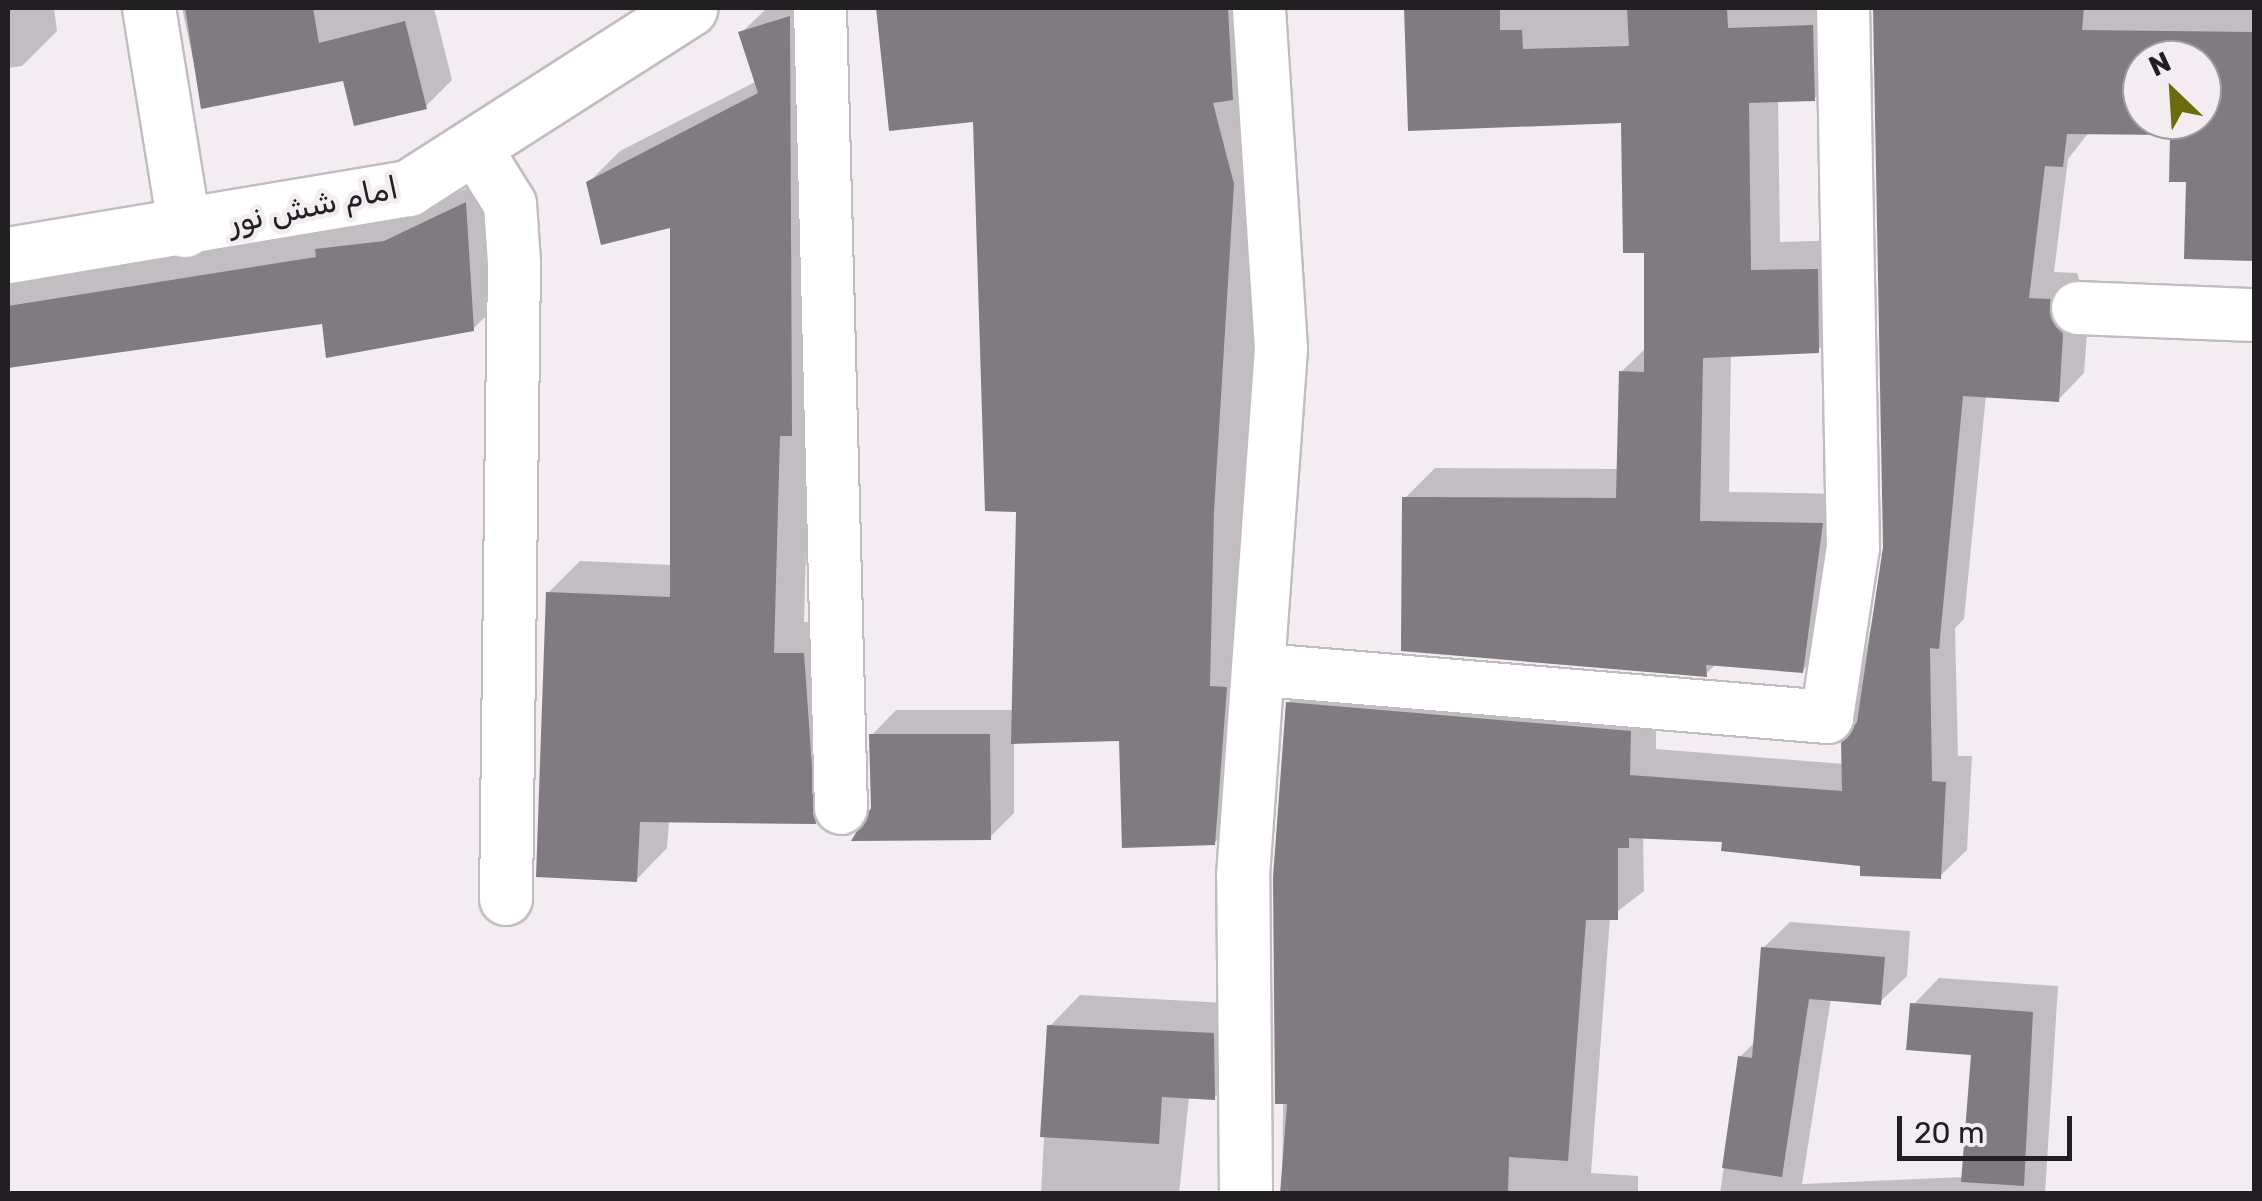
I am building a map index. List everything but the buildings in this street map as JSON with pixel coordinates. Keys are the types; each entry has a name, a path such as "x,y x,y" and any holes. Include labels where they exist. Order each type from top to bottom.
{"street":[{"path":"149,8 185,231"},
{"name":"امام شش نور","path":"8,255 185,231 408,188 689,8"},
{"path":"820,8 841,808"},
{"path":"1246,1194 1243,876 1263,670 1281,349 1259,8"},
{"path":"1263,670 1827,717 1854,548 1843,8"},
{"path":"475,148 510,204 514,263 506,899"},
{"path":"2078,308 2254,316"}]}
